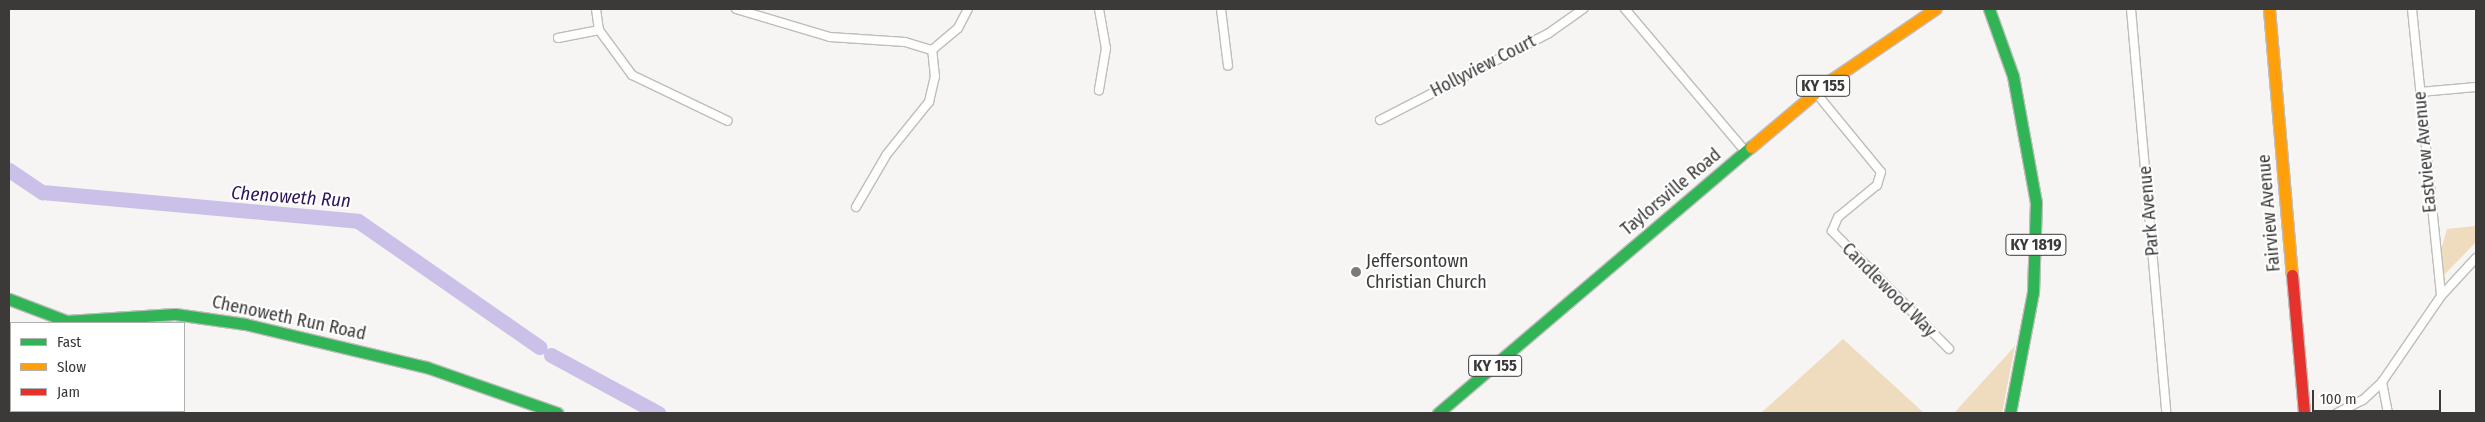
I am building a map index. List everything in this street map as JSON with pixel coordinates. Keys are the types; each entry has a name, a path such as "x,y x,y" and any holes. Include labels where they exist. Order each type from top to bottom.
{"main road":[{"name":"Taylorsville Road","path":"1438,413 1816,93 1872,49 1935,9"},
{"name":"KY 1819","path":"1989,9 2013,76 2036,202 2033,292 2010,413"},
{"name":"Fairview Avenue","path":"2269,9 2304,413"},
{"name":"Chenoweth Run Road","path":"9,299 67,321 175,314 246,324 426,367 557,413"}],"street":[{"path":"596,9 599,30 623,66 642,83 728,121"},
{"path":"736,9 830,37 905,42 932,50"},
{"path":"932,50 958,28 968,9"},
{"path":"1098,9 1106,48 1099,90"},
{"path":"1221,9 1228,66"},
{"name":"Hollyview Court","path":"1380,120 1549,33 1583,9"},
{"path":"1625,9 1746,152"},
{"name":"Park Avenue","path":"2131,9 2166,413"},
{"name":"Eastview Avenue","path":"2412,9 2441,296"},
{"path":"558,38 599,30"},
{"path":"856,207 888,154 928,102 935,77 932,50"},
{"path":"2420,92 2476,87"},
{"name":"Candlewood Way","path":"1816,93 1881,172 1878,185 1838,217 1832,231 1949,350"},
{"path":"2337,413 2363,400 2382,382 2441,296 2476,258"},
{"path":"2382,382 2388,413"}],"shaded area":[{"path":"2476,226 2476,242 2444,275 2441,250 2447,229"},
{"path":"1843,339 1924,413 1761,413"},
{"path":"2015,346 2002,413 1954,413"}],"waterway":[{"name":"Chenoweth Run","path":"9,170 42,192 358,221 539,347"},
{"name":"Chenoweth Run","path":"551,355 658,413"}],"traffic: fast":[{"path":"1989,9 2013,76 2036,202 2033,292 2010,413"},
{"path":"1438,413 1751,147"},
{"path":"9,299 67,321 175,314 245,324 426,367 557,413"}],"traffic: slow":[{"path":"1751,147 1828,82 1935,9"},
{"path":"2269,9 2292,275"}],"traffic: jam":[{"path":"2292,275 2304,413"}],"place":[{"name":"Jeffersontown Christian Church","path":"1356,272"}]}
